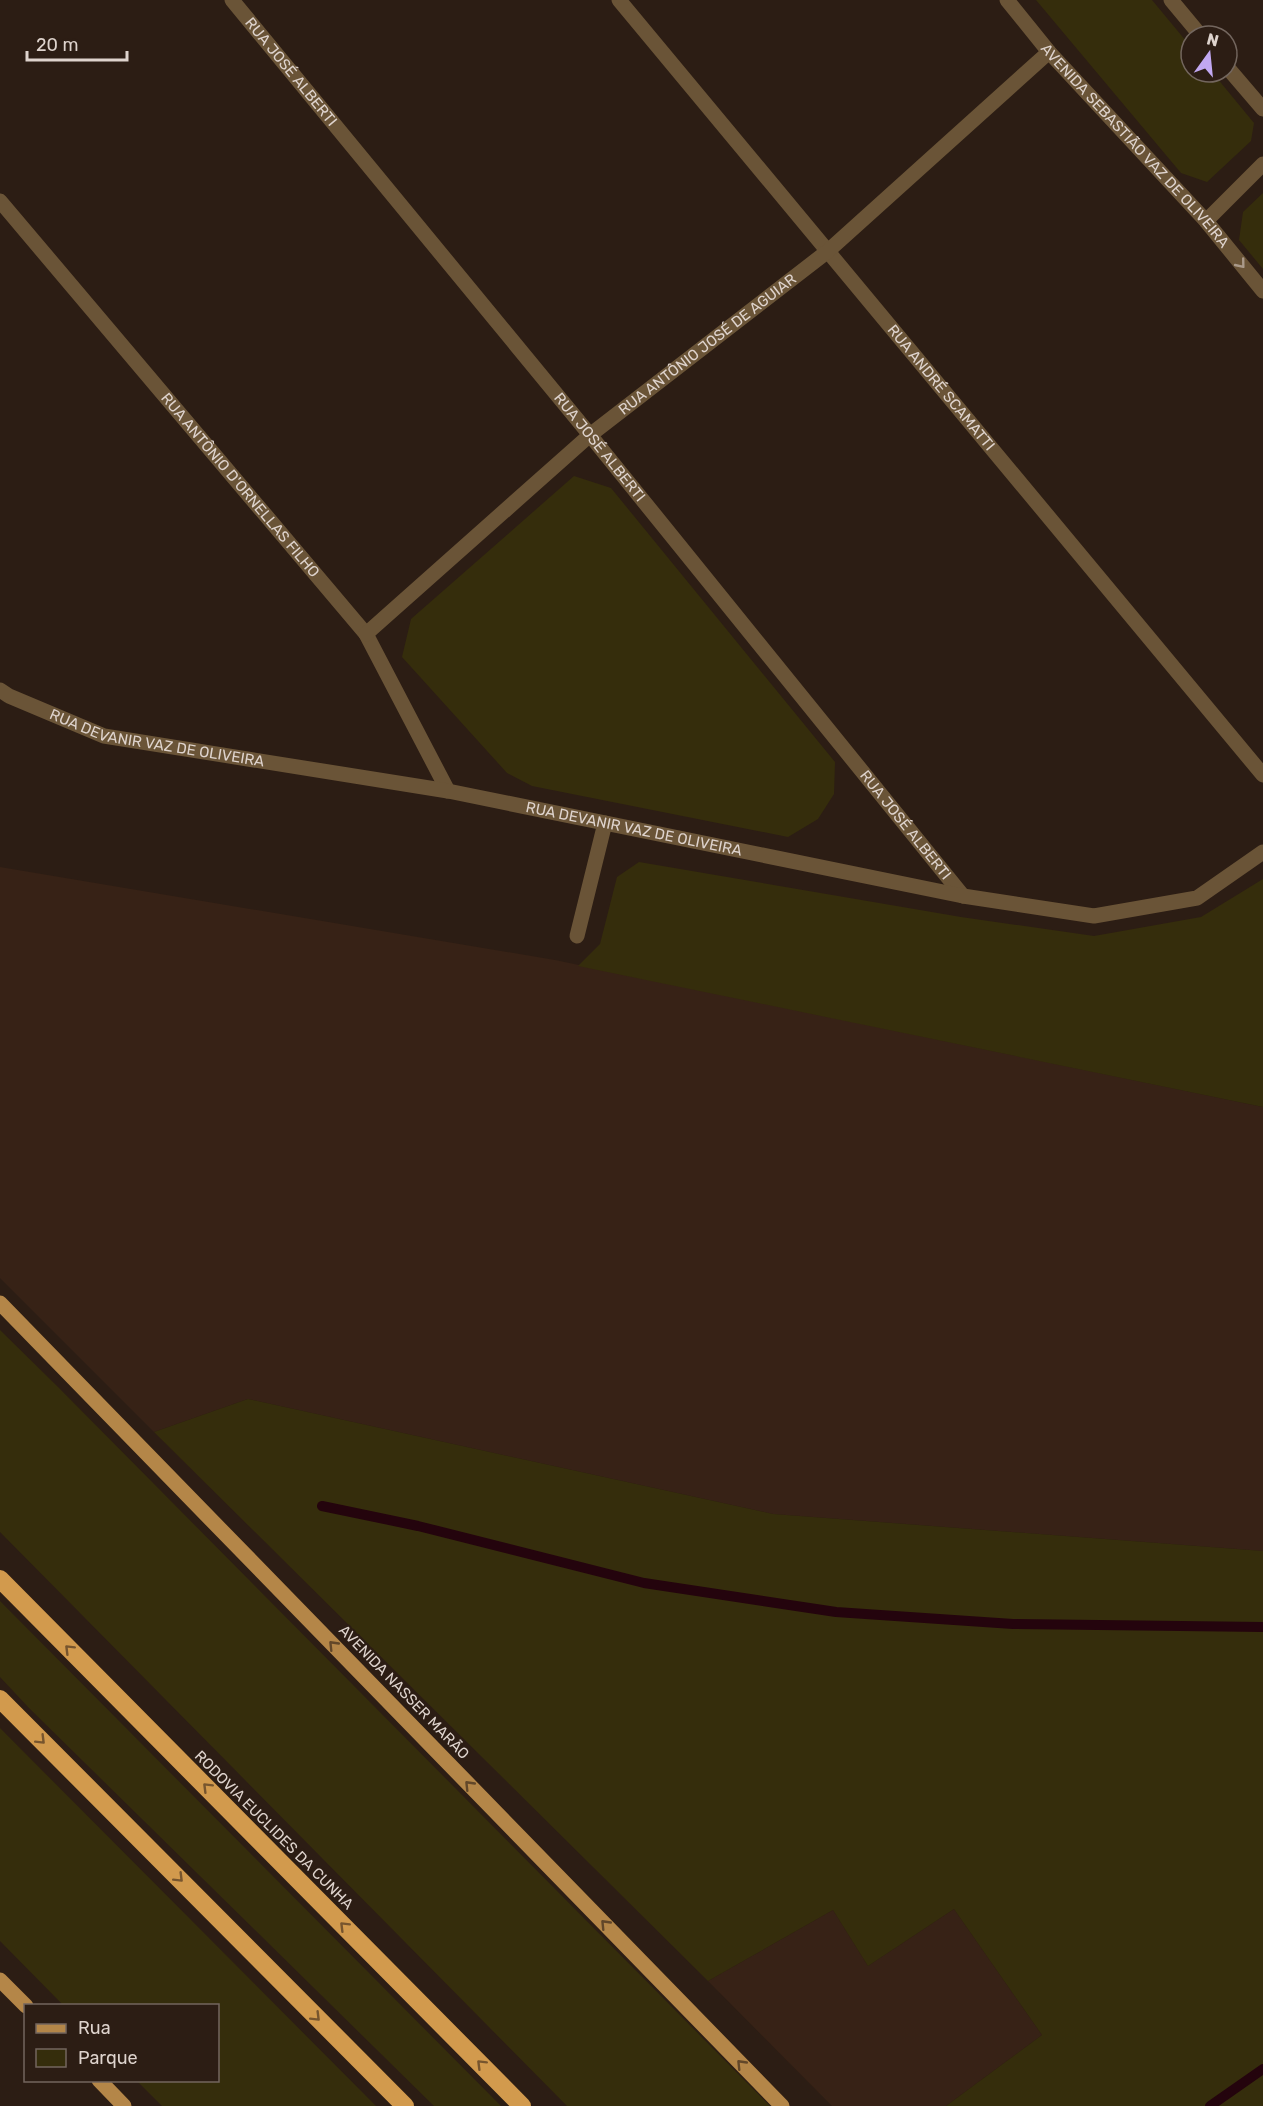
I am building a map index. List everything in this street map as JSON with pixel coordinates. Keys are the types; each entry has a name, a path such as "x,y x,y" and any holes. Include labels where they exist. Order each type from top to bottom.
{"highway":[{"name":"RODOVIA EUCLIDES DA CUNHA","path":"0,1579 522,2106"},
{"path":"0,1699 405,2106"}],"main road":[{"name":"AVENIDA NASSER MARÃO","path":"0,1303 782,2106"},
{"path":"0,1980 24,2004"},
{"path":"101,2082 124,2106"}],"street":[{"name":"RUA JOSÉ ALBERTI","path":"232,0 590,435 963,896"},
{"name":"RUA ANDRÉ SCAMATTI","path":"619,0 1263,775"},
{"name":"AVENIDA SEBASTIÃO VAZ DE OLIVEIRA","path":"1007,0 1049,52 1206,221 1263,291"},
{"path":"1171,0 1191,24"},
{"name":"RUA ANTÔNIO JOSÉ DE AGUIAR","path":"366,634 590,435 828,251 1049,52"},
{"path":"1239,81 1263,110"},
{"path":"1206,221 1263,164"},
{"name":"RUA ANTÔNIO D'ORNELLAS FILHO","path":"0,201 366,634 448,791"},
{"name":"RUA DEVANIR VAZ DE OLIVEIRA","path":"0,690 9,696 104,736 448,791 963,896 1094,916 1197,898 1263,852"},
{"path":"577,936 605,823"}],"shaded area":[{"path":"0,867 555,960 1263,1107 1263,1551 773,1514 248,1399 154,1432 0,1278"},
{"path":"954,1909 1042,2035 946,2106 832,2106 708,1981 833,1910 868,1966"}],"green space":[{"path":"1036,0 1152,0 1179,33 1179,84 1222,84 1254,123 1251,141 1207,182 1181,173"},
{"path":"1263,193 1263,269 1239,240 1243,212"},
{"path":"574,476 611,488 835,762 834,794 818,819 788,837 532,786 507,773 402,657 411,619"},
{"path":"639,862 961,917 1094,936 1201,917 1263,879 1263,1107 578,966 600,944 617,877"},
{"path":"0,1330 770,2106 567,2106 0,1532"},
{"path":"248,1399 773,1514 1263,1551 1263,2106 946,2106 1042,2035 954,1909 868,1966 833,1910 708,1981 154,1432"},
{"path":"0,1601 501,2106 434,2106 29,1708 0,1677"},
{"path":"0,1728 376,2106 162,2106 138,2082 219,2082 219,2004 62,2004 0,1941"}],"waterway":[{"path":"322,1506 418,1526 644,1583 836,1612 1013,1624 1263,1627"},
{"path":"1210,2106 1263,2069"}]}
